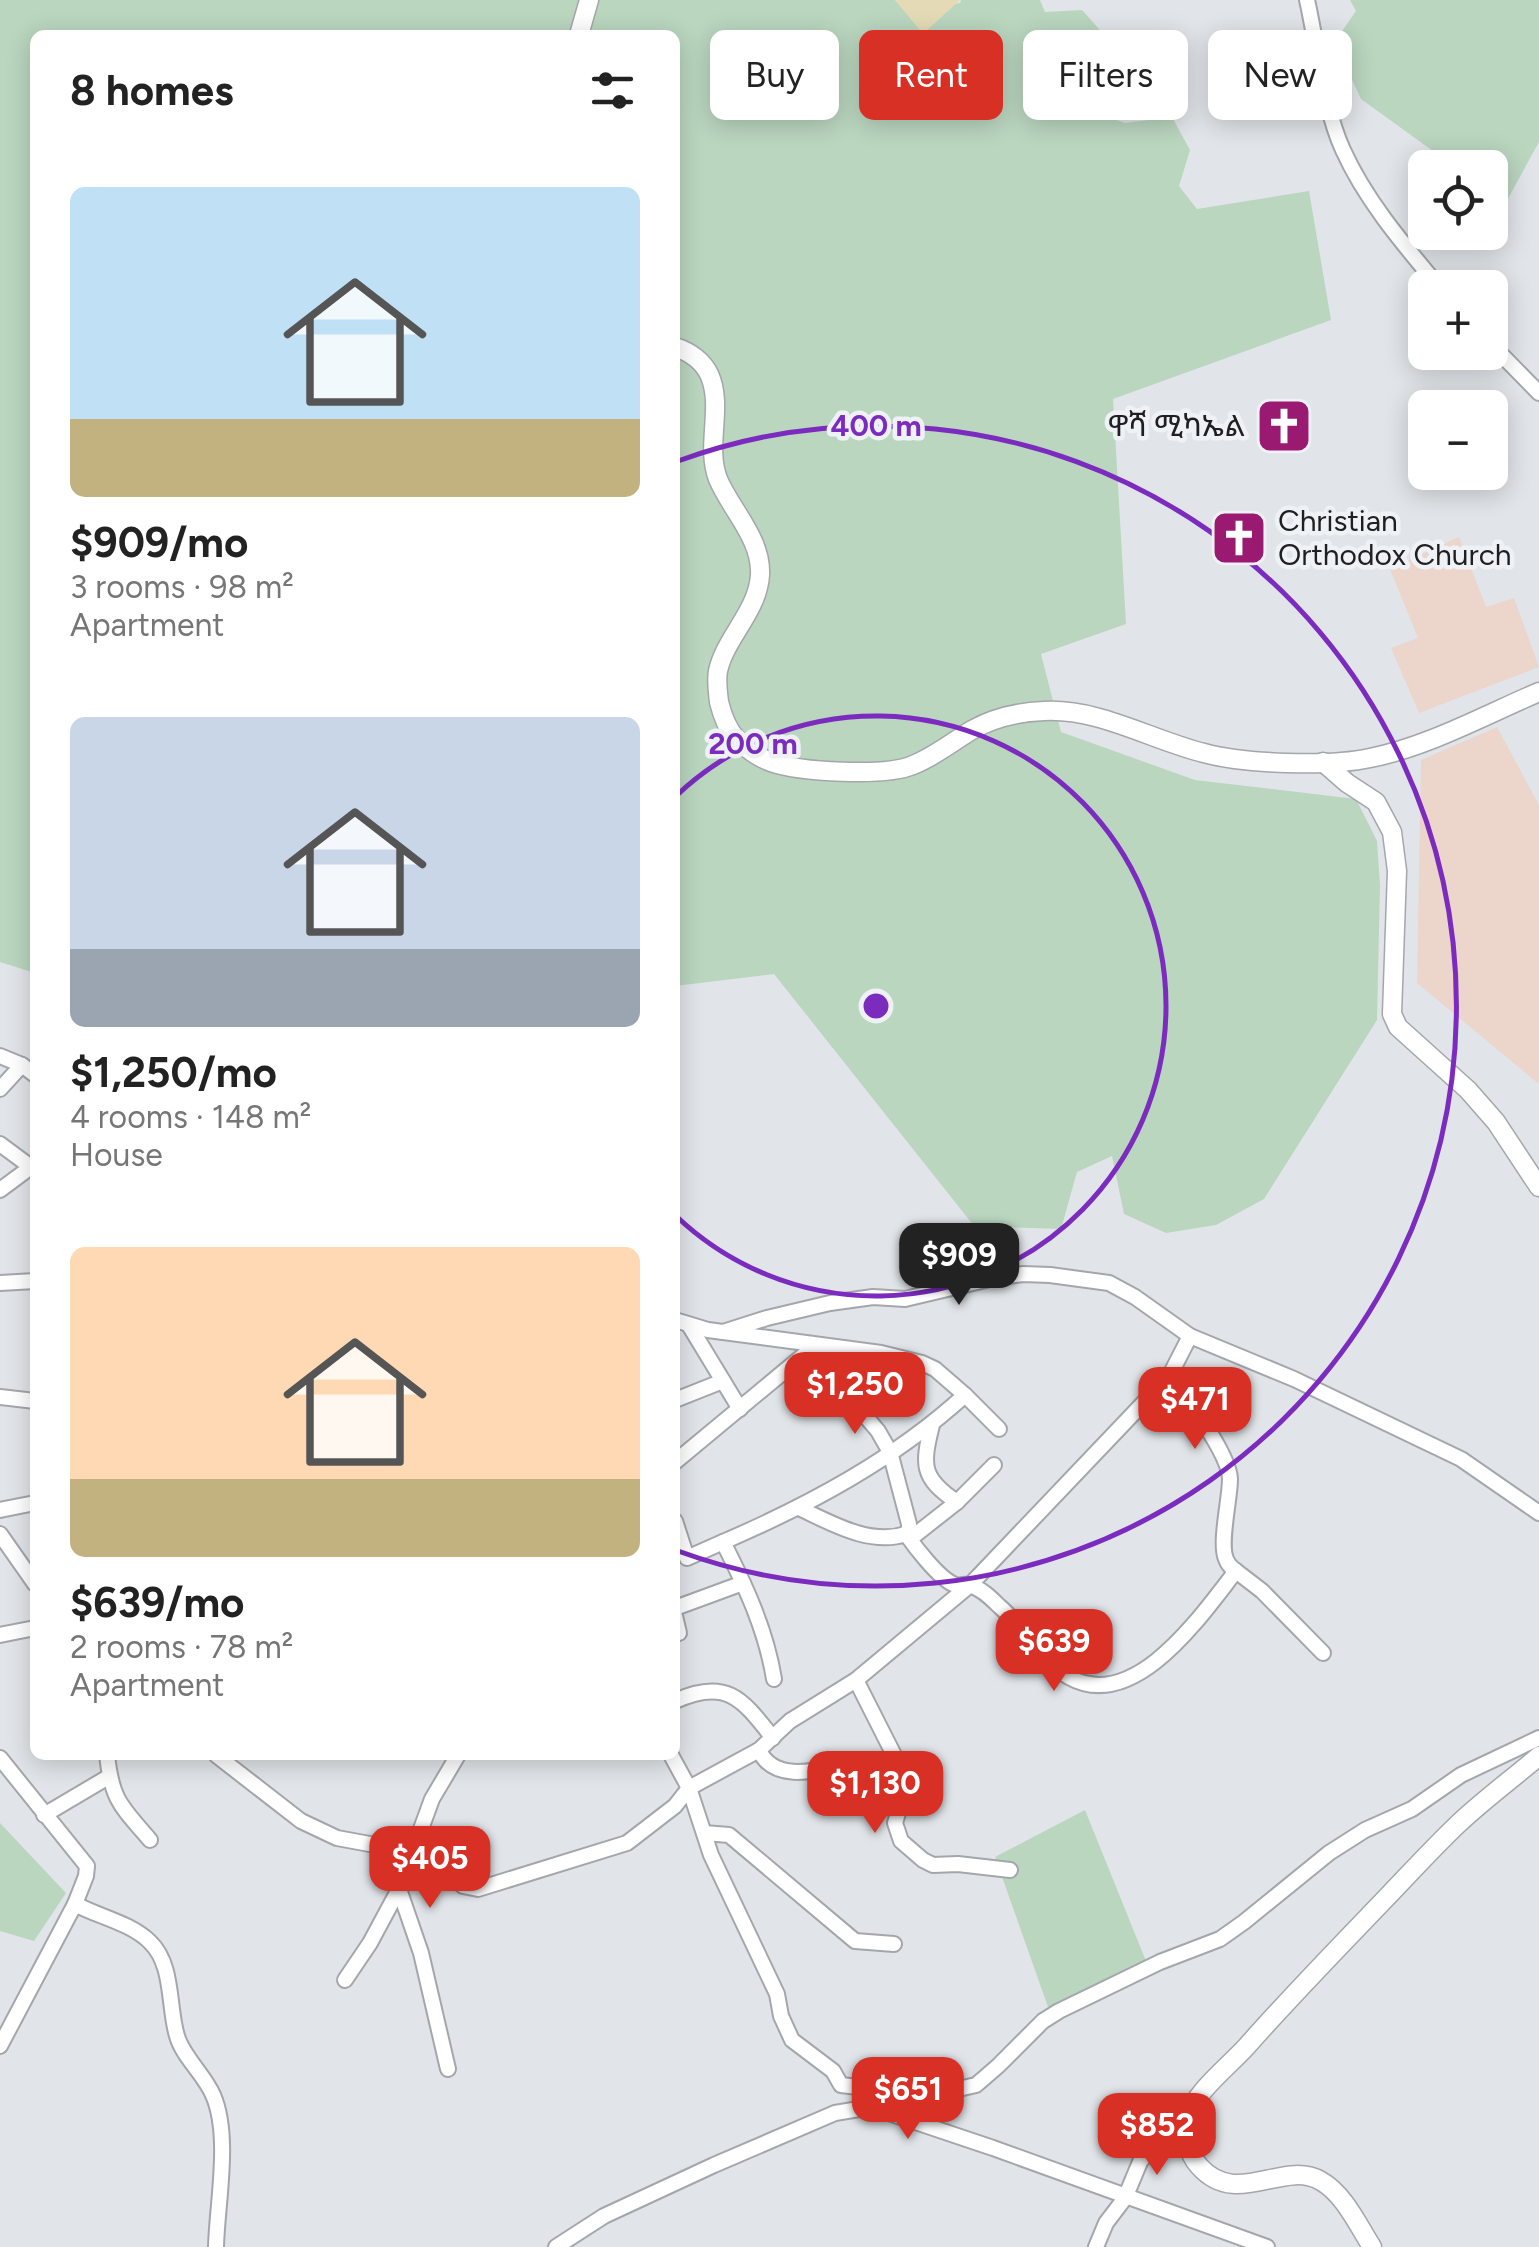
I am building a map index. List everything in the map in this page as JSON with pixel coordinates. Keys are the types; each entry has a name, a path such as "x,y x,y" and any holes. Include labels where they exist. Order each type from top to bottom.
{"main road":[{"path":"581,30 590,0"},
{"path":"680,350 701,360 711,378 713,457 718,478 760,562 756,594 718,671 724,720 754,754 785,766 889,772 927,759 974,728 1025,712 1061,710 1228,759 1368,759 1539,692"},
{"path":"1323,762 1347,784 1376,802 1392,832 1398,871 1392,1014 1398,1027 1468,1090 1496,1122 1539,1187"},
{"path":"1372,2247 1340,2198 1324,2182 1309,2175 1246,2185 1230,2184 1200,2169 1191,2156 1187,2118 1199,2096 1458,1823 1539,1756"}],"street":[{"path":"1307,0 1328,102 1342,148 1360,182 1425,270"},
{"path":"1508,362 1539,393"},
{"path":"0,1056 30,1071"},
{"path":"0,1089 22,1065"},
{"path":"0,1144 30,1164"},
{"path":"0,1190 30,1168"},
{"path":"723,1332 830,1304 873,1297 905,1299 966,1283 1023,1274 1108,1284 1136,1297 1190,1336 1294,1379 1461,1459 1539,1513"},
{"path":"0,1283 30,1281"},
{"path":"682,1322 813,1348 880,1353 922,1363 936,1369 999,1429"},
{"path":"682,1322 740,1409"},
{"path":"223,1760 316,1830 337,1838 413,1852 448,1870 463,1886 478,1889 628,1843 675,1806 689,1788 759,1750 790,1721 856,1680 970,1585 1170,1375 1190,1336"},
{"path":"680,1458 813,1348"},
{"path":"813,1348 890,1452 908,1536"},
{"path":"1170,1375 1228,1465 1224,1552 1229,1565 1262,1590 1324,1654"},
{"path":"680,1398 723,1381"},
{"path":"681,1562 799,1508 932,1425 964,1395"},
{"path":"0,1397 30,1401"},
{"path":"932,1425 925,1454 927,1472 933,1483 957,1502"},
{"path":"799,1508 854,1532 908,1536 957,1502 994,1465"},
{"path":"0,1510 30,1504"},
{"path":"0,1534 30,1575"},
{"path":"908,1536 950,1582 956,1586 970,1585 985,1593 1008,1613 1059,1670 1072,1679 1094,1685 1128,1680 1172,1648 1236,1571"},
{"path":"723,1542 768,1647 774,1679"},
{"path":"680,1606 743,1582"},
{"path":"0,1635 30,1629"},
{"path":"856,1680 896,1759 903,1796 895,1823 900,1841 933,1865 1010,1870"},
{"path":"680,1698 725,1692 749,1708 774,1738"},
{"path":"674,1760 689,1788 711,1855 777,1994 792,2040 834,2071 841,2085 900,2092 922,2084 954,2090 976,2085 1059,2010 1160,1962 1220,1939 1329,1853 1365,1830 1412,1809 1461,1774 1539,1738"},
{"path":"759,1750 767,1764 793,1772 854,1763"},
{"path":"0,1758 87,1866 80,1893 0,2046"},
{"path":"108,1760 116,1800 150,1840"},
{"path":"345,1980 400,1888 432,1799 455,1760"},
{"path":"44,1815 110,1776"},
{"path":"704,1833 729,1835 855,1941 894,1944"},
{"path":"400,1888 421,1953 448,2069"},
{"path":"80,1893 138,1932 162,1956 177,2039 213,2096 219,2116 223,2168 216,2247"},
{"path":"1096,2247 1106,2224 1125,2198 1140,2162 1168,2126 1199,2096"},
{"path":"556,2247 604,2216 714,2165 835,2114 871,2108 992,2148 1235,2241 1266,2247"}],"shaded area":[{"path":"1459,537 1486,607 1514,598 1539,667 1419,713 1391,648 1418,638 1390,569"},
{"path":"1497,727 1539,805 1539,1084 1417,983 1421,760"}],"green space":[{"path":"0,0 895,0 906,11 961,0 1040,0 1045,12 1082,10 1100,30 1023,30 1023,120 1125,123 1174,120 1190,150 1179,186 1197,209 1309,191 1331,320 1113,399 1126,624 1041,654 1061,732 1195,780 1356,799 1377,841 1377,1020 1264,1199 1216,1225 1166,1233 1124,1214 1112,1156 1077,1172 1061,1229 974,1226 774,974 680,985 680,30 30,30 30,971 0,962"},
{"path":"1350,0 1539,0 1539,142 1508,199 1508,150 1432,150 1361,99 1352,80 1352,30 1343,30 1356,11"},
{"path":"1085,1810 1148,1966 1053,2021 995,1857"},
{"path":"0,1823 66,1893 34,1941 0,1931"}],"sand":[{"path":"895,0 960,0 927,30 920,30"}],"place":[{"name":"ዋሻ ሚካኤል","path":"1284,426"},
{"name":"Christian Orthodox Church","path":"1239,538"}]}
